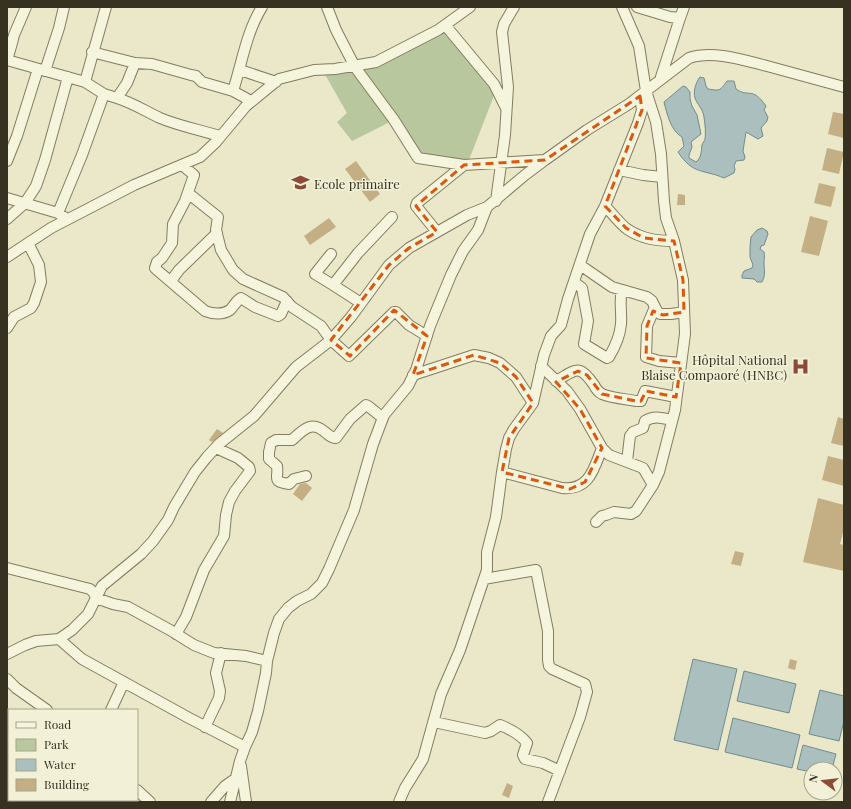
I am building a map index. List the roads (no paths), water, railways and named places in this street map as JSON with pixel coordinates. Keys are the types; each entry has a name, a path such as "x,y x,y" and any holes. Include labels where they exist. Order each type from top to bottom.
{"street":[{"path":"26,7 10,42 7,60 85,82 104,94 134,104 160,118 220,136"},
{"path":"7,161 59,28 64,7"},
{"path":"85,82 92,52 106,7"},
{"path":"233,91 250,31 262,7"},
{"path":"327,7 336,30 354,66 394,120 418,158 464,165 545,160"},
{"path":"7,256 50,228 134,185 200,157 208,150 251,101 279,79 307,71 354,66 382,59 445,25 470,7"},
{"path":"230,802 240,761 252,732 258,711 267,661 279,619 288,608 297,601 312,594 322,583 354,510 373,444 386,411 408,386 451,275 463,251 476,234 492,204 502,163 506,135 508,87 502,32 504,24 514,7"},
{"path":"399,802 405,788 423,759 441,694 460,650 487,570 488,552 496,518 502,472 509,438 534,403 541,366 551,336 561,325 568,299 590,234 605,206 642,110 643,93 639,46 622,7"},
{"path":"638,7 670,17 680,18"},
{"path":"660,80 684,7"},
{"path":"445,25 494,84 506,108"},
{"path":"92,52 135,63 152,64 196,76 202,82 233,91 251,101"},
{"path":"7,654 24,645 36,641 59,639 72,630 88,614 102,586 141,554 153,541 168,520 195,472 216,448 254,416 296,367 331,340 351,317 389,265 409,248 467,215 492,204 525,175 545,160 587,130 629,104 689,58 697,55 711,54 752,62 844,87"},
{"path":"117,98 127,83 135,63"},
{"path":"240,70 276,82"},
{"path":"7,219 25,203 36,186 68,77"},
{"path":"596,522 602,516 614,512 631,514 636,511 653,485 659,472 672,420 685,334 683,280 674,241 666,218 661,154 656,122 643,93"},
{"path":"58,213 82,155 104,94"},
{"path":"182,165 194,175 188,193 173,224 172,243 162,258 155,265 155,268 209,313 224,313 229,311 241,298 255,307 278,316 281,314 287,301"},
{"path":"437,232 416,206 417,203 464,165"},
{"path":"619,170 662,177"},
{"path":"188,193 218,216 217,233 221,250 234,270 243,279 283,297 292,307 321,326 331,340 346,355 350,356 358,346 394,312 396,312 409,325 427,336"},
{"path":"7,198 58,213 67,220"},
{"path":"605,206 626,228 644,238 674,241"},
{"path":"333,285 358,253 392,217"},
{"path":"171,281 179,270 217,233"},
{"path":"7,328 14,317 31,308 37,296 41,282 39,265 28,243"},
{"path":"331,254 315,274 361,303"},
{"path":"580,265 606,284 647,297 652,301 657,311 663,315 684,312"},
{"path":"574,282 582,288 588,321 584,344 607,358 609,357 618,336 621,325 620,305 622,290"},
{"path":"655,307 647,326 646,357 660,361 681,363"},
{"path":"413,375 474,355 489,358 500,363 516,377 534,403"},
{"path":"541,366 566,391 580,409 602,448 609,455 643,468 653,485"},
{"path":"556,381 572,372 583,371 597,390 602,394 636,401 641,401 645,391 676,397"},
{"path":"306,476 294,479 289,484 281,482 277,479 277,466 270,459 269,449 271,443 276,440 292,440 301,432 313,426 316,426 333,439 336,438 350,419 366,405 383,418"},
{"path":"627,462 630,436 633,432 642,429 645,421 650,418 657,417 672,420"},
{"path":"176,634 186,617 204,570 224,536 229,502 235,491 250,471 249,466 238,458 216,448"},
{"path":"502,472 562,488 576,488 585,482 590,476 602,448"},
{"path":"7,568 90,589 96,598 128,607 194,645 214,653 246,656 267,661"},
{"path":"484,578 536,570 548,631 549,666 552,669 585,684 587,692 580,717 548,802"},
{"path":"59,639 82,659 205,727 245,747"},
{"path":"205,727 219,698 220,691 216,673 221,654"},
{"path":"7,679 16,688 46,709"},
{"path":"111,709 124,682"},
{"path":"434,722 485,732 491,731 500,725 514,731 524,738 527,743 523,755 525,759 543,763 560,771"},
{"path":"240,761 246,802"},
{"path":"211,802 225,786 235,780"},
{"path":"138,791 150,802"}],"water":[{"path":"700,77 704,78 708,89 712,90 719,90 727,81 734,81 736,89 744,93 754,94 766,106 764,110 768,117 767,121 761,128 763,136 758,139 746,132 743,151 745,157 744,160 736,161 734,173 724,178 694,168 683,159 678,152 684,146 682,137 672,126 664,102 683,86 690,92 690,99 697,115 701,134 691,142 692,147 689,158 696,162 700,156 702,145 705,140 703,114 694,95 697,81"},
{"path":"762,228 767,231 768,234 764,245 761,246 760,249 764,252 763,279 762,282 757,282 754,279 742,278 742,275 744,271 752,268 753,265 750,257 751,237 757,230"},
{"path":"693,659 737,669 718,750 674,740"},
{"path":"744,671 796,684 789,713 737,701"},
{"path":"820,690 844,696 844,721 839,741 809,734"},
{"path":"733,718 800,735 792,768 725,752"},
{"path":"803,745 836,754 834,761 803,761 803,770 797,769"}],"place":[{"name":"Ecole primaire","path":"301,183"},
{"name":"Hôpital National Blaise Compaoré (HNBC)","path":"800,366"}]}
